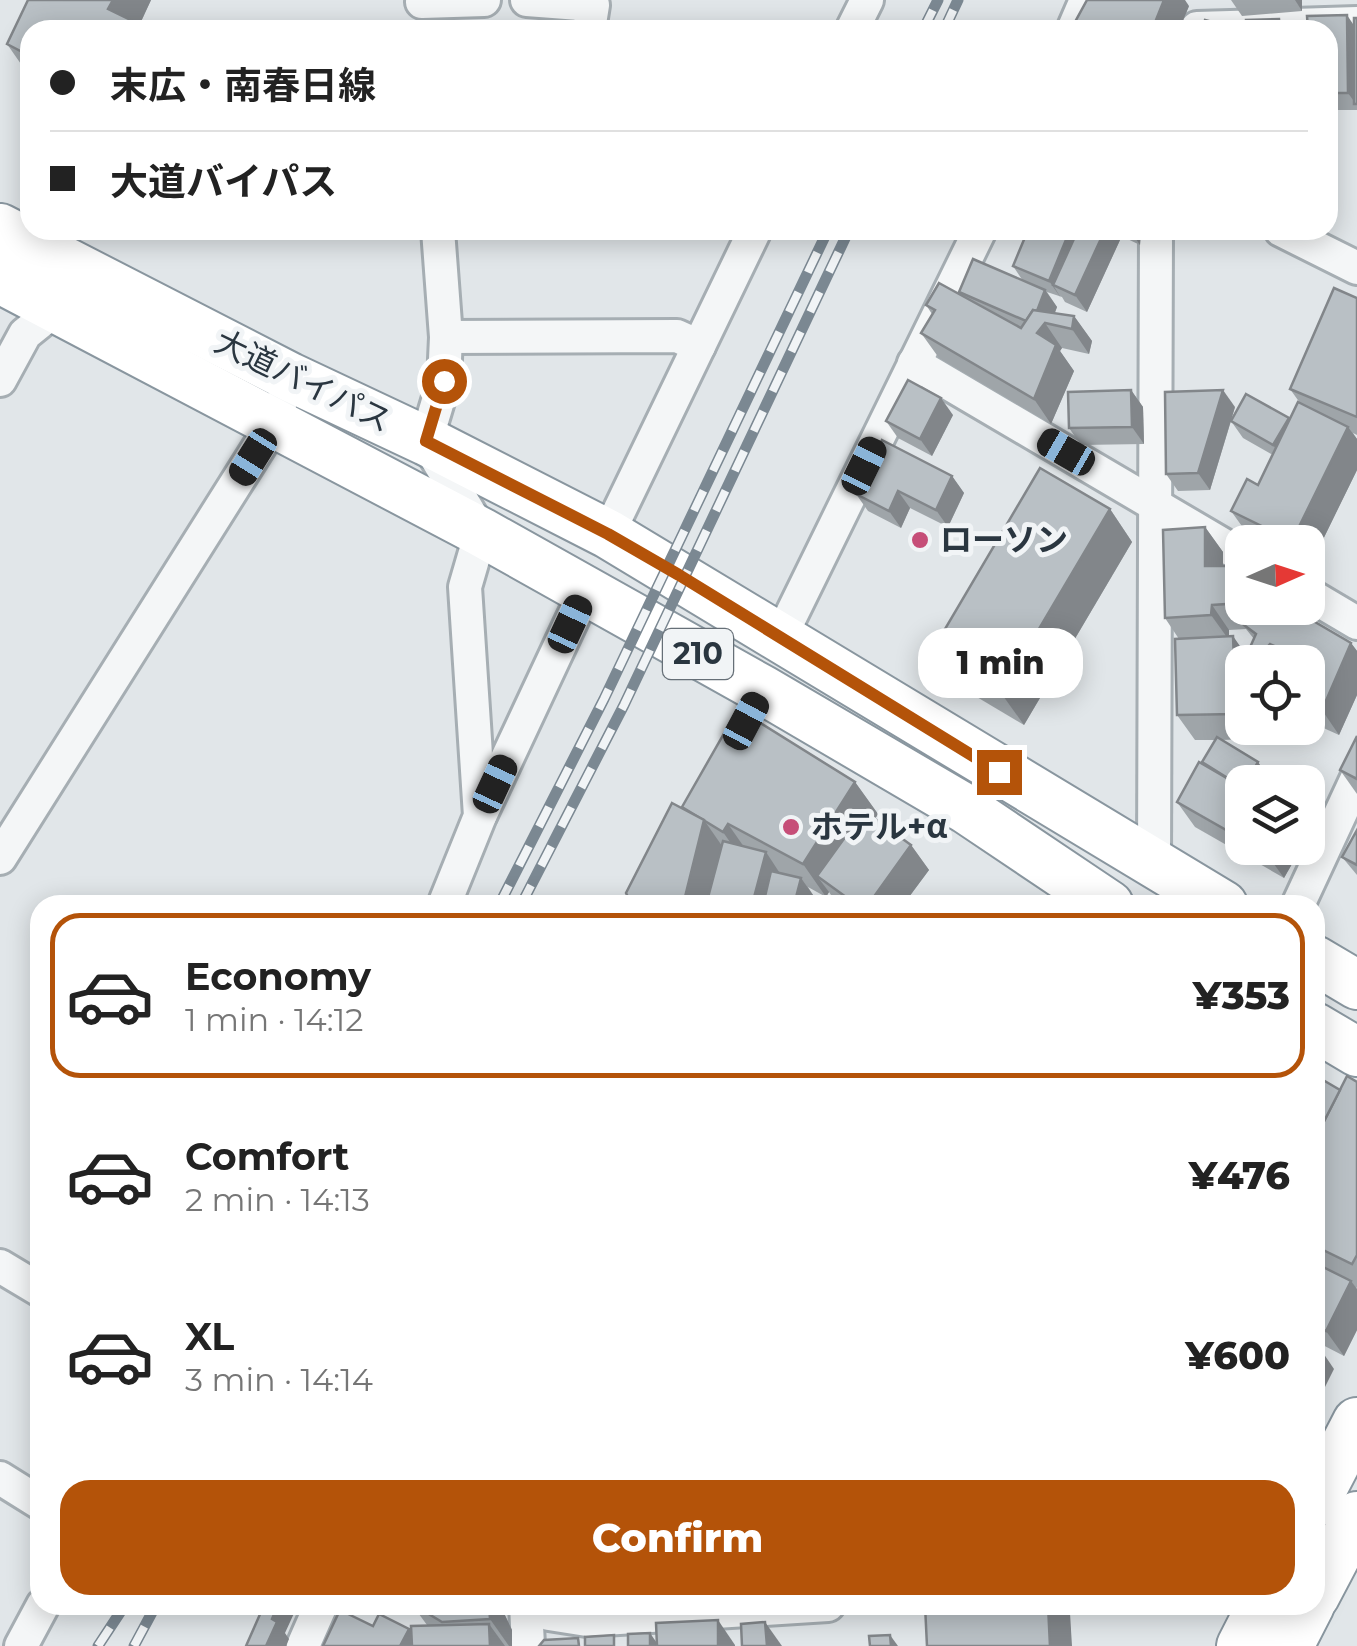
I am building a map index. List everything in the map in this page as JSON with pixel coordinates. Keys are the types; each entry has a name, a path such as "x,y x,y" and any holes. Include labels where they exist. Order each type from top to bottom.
{"highway":[{"name":"大道バイパス","path":"23,240 608,534 1206,895"},
{"name":"大道バイパス","path":"0,279 482,532 585,592 754,707 966,809 1094,895"},
{"path":"1325,966 1357,985"},
{"path":"1325,1033 1357,1052"},
{"path":"1325,1484 1357,1422"},
{"path":"1325,1584 1357,1516"},
{"path":"1241,1646 1257,1615"},
{"path":"1289,1646 1307,1615"}],"street":[{"path":"423,11 484,0"},
{"path":"527,0 593,4 591,20"},
{"path":"1200,19 1239,20"},
{"path":"439,240 446,337 444,381 426,441 482,532 465,587 480,816"},
{"path":"608,534 749,240"},
{"path":"780,638 975,240"},
{"path":"1154,864 1156,240"},
{"path":"1301,240 1357,268"},
{"path":"0,380 25,334 56,309"},
{"path":"446,337 677,336 699,346"},
{"path":"914,363 1225,546"},
{"path":"0,858 274,423 290,377"},
{"path":"448,895 480,816 585,592"},
{"path":"1325,604 1357,623"},
{"path":"1303,895 1357,778"},
{"path":"0,1266 30,1284"},
{"path":"0,1478 30,1497"},
{"path":"20,1646 38,1615"},
{"path":"303,1646 317,1615"},
{"path":"528,1615 528,1646"},
{"path":"555,1615 586,1620 667,1615"}],"building":[{"path":"28,0 113,0 108,9 131,20 20,20 20,51 7,44"},
{"path":"1087,0 1164,0 1156,20 1076,20"},
{"path":"1347,15 1348,93 1338,93 1338,20 1307,20 1307,16"},
{"path":"1357,18 1357,104 1354,104"},
{"path":"1024,240 1066,240 1049,281 1013,266"},
{"path":"1073,240 1100,240 1075,295 1053,285"},
{"path":"973,259 1045,290 1037,311 1033,310 1026,321 959,292"},
{"path":"939,283 1021,328 1033,310 1074,316 1072,329 1045,323 1037,333 1056,345 1034,399 921,333 935,310 926,305"},
{"path":"1334,288 1357,298 1357,417 1290,389"},
{"path":"908,380 941,398 920,439 886,421"},
{"path":"1131,390 1132,427 1069,428 1068,392"},
{"path":"1223,390 1198,473 1166,474 1165,392"},
{"path":"1246,394 1289,418 1273,445 1231,421"},
{"path":"1298,402 1348,427 1300,525 1259,525 1231,511 1247,479 1258,485"},
{"path":"882,440 952,476 936,510 898,491 889,511 856,494"},
{"path":"1040,468 1110,509 1001,693 932,651"},
{"path":"1205,527 1205,566 1225,566 1225,604 1212,605 1211,615 1165,618 1163,530"},
{"path":"1244,625 1320,625 1351,643 1325,703 1325,645 1251,645 1256,634"},
{"path":"1233,636 1233,645 1225,645 1225,714 1177,715 1175,639"},
{"path":"738,709 855,782 803,864 728,824 723,832 682,807"},
{"path":"1357,736 1357,779 1340,770"},
{"path":"1217,737 1258,762 1225,765 1225,776 1202,762"},
{"path":"1199,762 1225,777 1225,829 1177,802"},
{"path":"672,803 704,820 685,895 626,893"},
{"path":"864,811 911,845 875,895 843,895 817,876"},
{"path":"1357,830 1357,865 1342,857"},
{"path":"723,841 766,852 755,895 709,895"},
{"path":"771,871 801,878 797,895 765,895"},
{"path":"1347,1076 1357,1082 1357,1255 1352,1264 1325,1251 1325,1119"},
{"path":"1325,1081 1340,1090 1325,1119"},
{"path":"1325,1268 1351,1281 1325,1330"},
{"path":"260,1615 274,1615 272,1619 277,1622 266,1646 246,1646"},
{"path":"338,1615 350,1615 373,1626 381,1615 409,1629 400,1646 323,1646"},
{"path":"430,1615 490,1615 490,1619 442,1622"},
{"path":"925,1615 1048,1615 1050,1646 927,1646"},
{"path":"718,1620 718,1646 657,1646 656,1623"},
{"path":"765,1622 767,1646 742,1646 741,1624"},
{"path":"489,1624 490,1646 412,1646 411,1626"},
{"path":"650,1633 650,1646 628,1646 628,1634"},
{"path":"614,1635 614,1646 585,1646 585,1637"},
{"path":"890,1635 891,1646 870,1646 869,1636"},
{"path":"578,1638 579,1646 539,1646 544,1640"}],"railway":[{"path":"928,20 938,0"},
{"path":"949,20 958,0"},
{"path":"504,895 604,699 823,240"},
{"path":"526,895 624,705 844,240"},
{"path":"98,1646 118,1615"},
{"path":"134,1646 151,1615"}],"place":[{"name":"ローソン","path":"920,540"},
{"name":"ホテル+α","path":"791,827"}],"route":[{"path":"444,381 426,441 608,534 679,575 999,772"}]}
